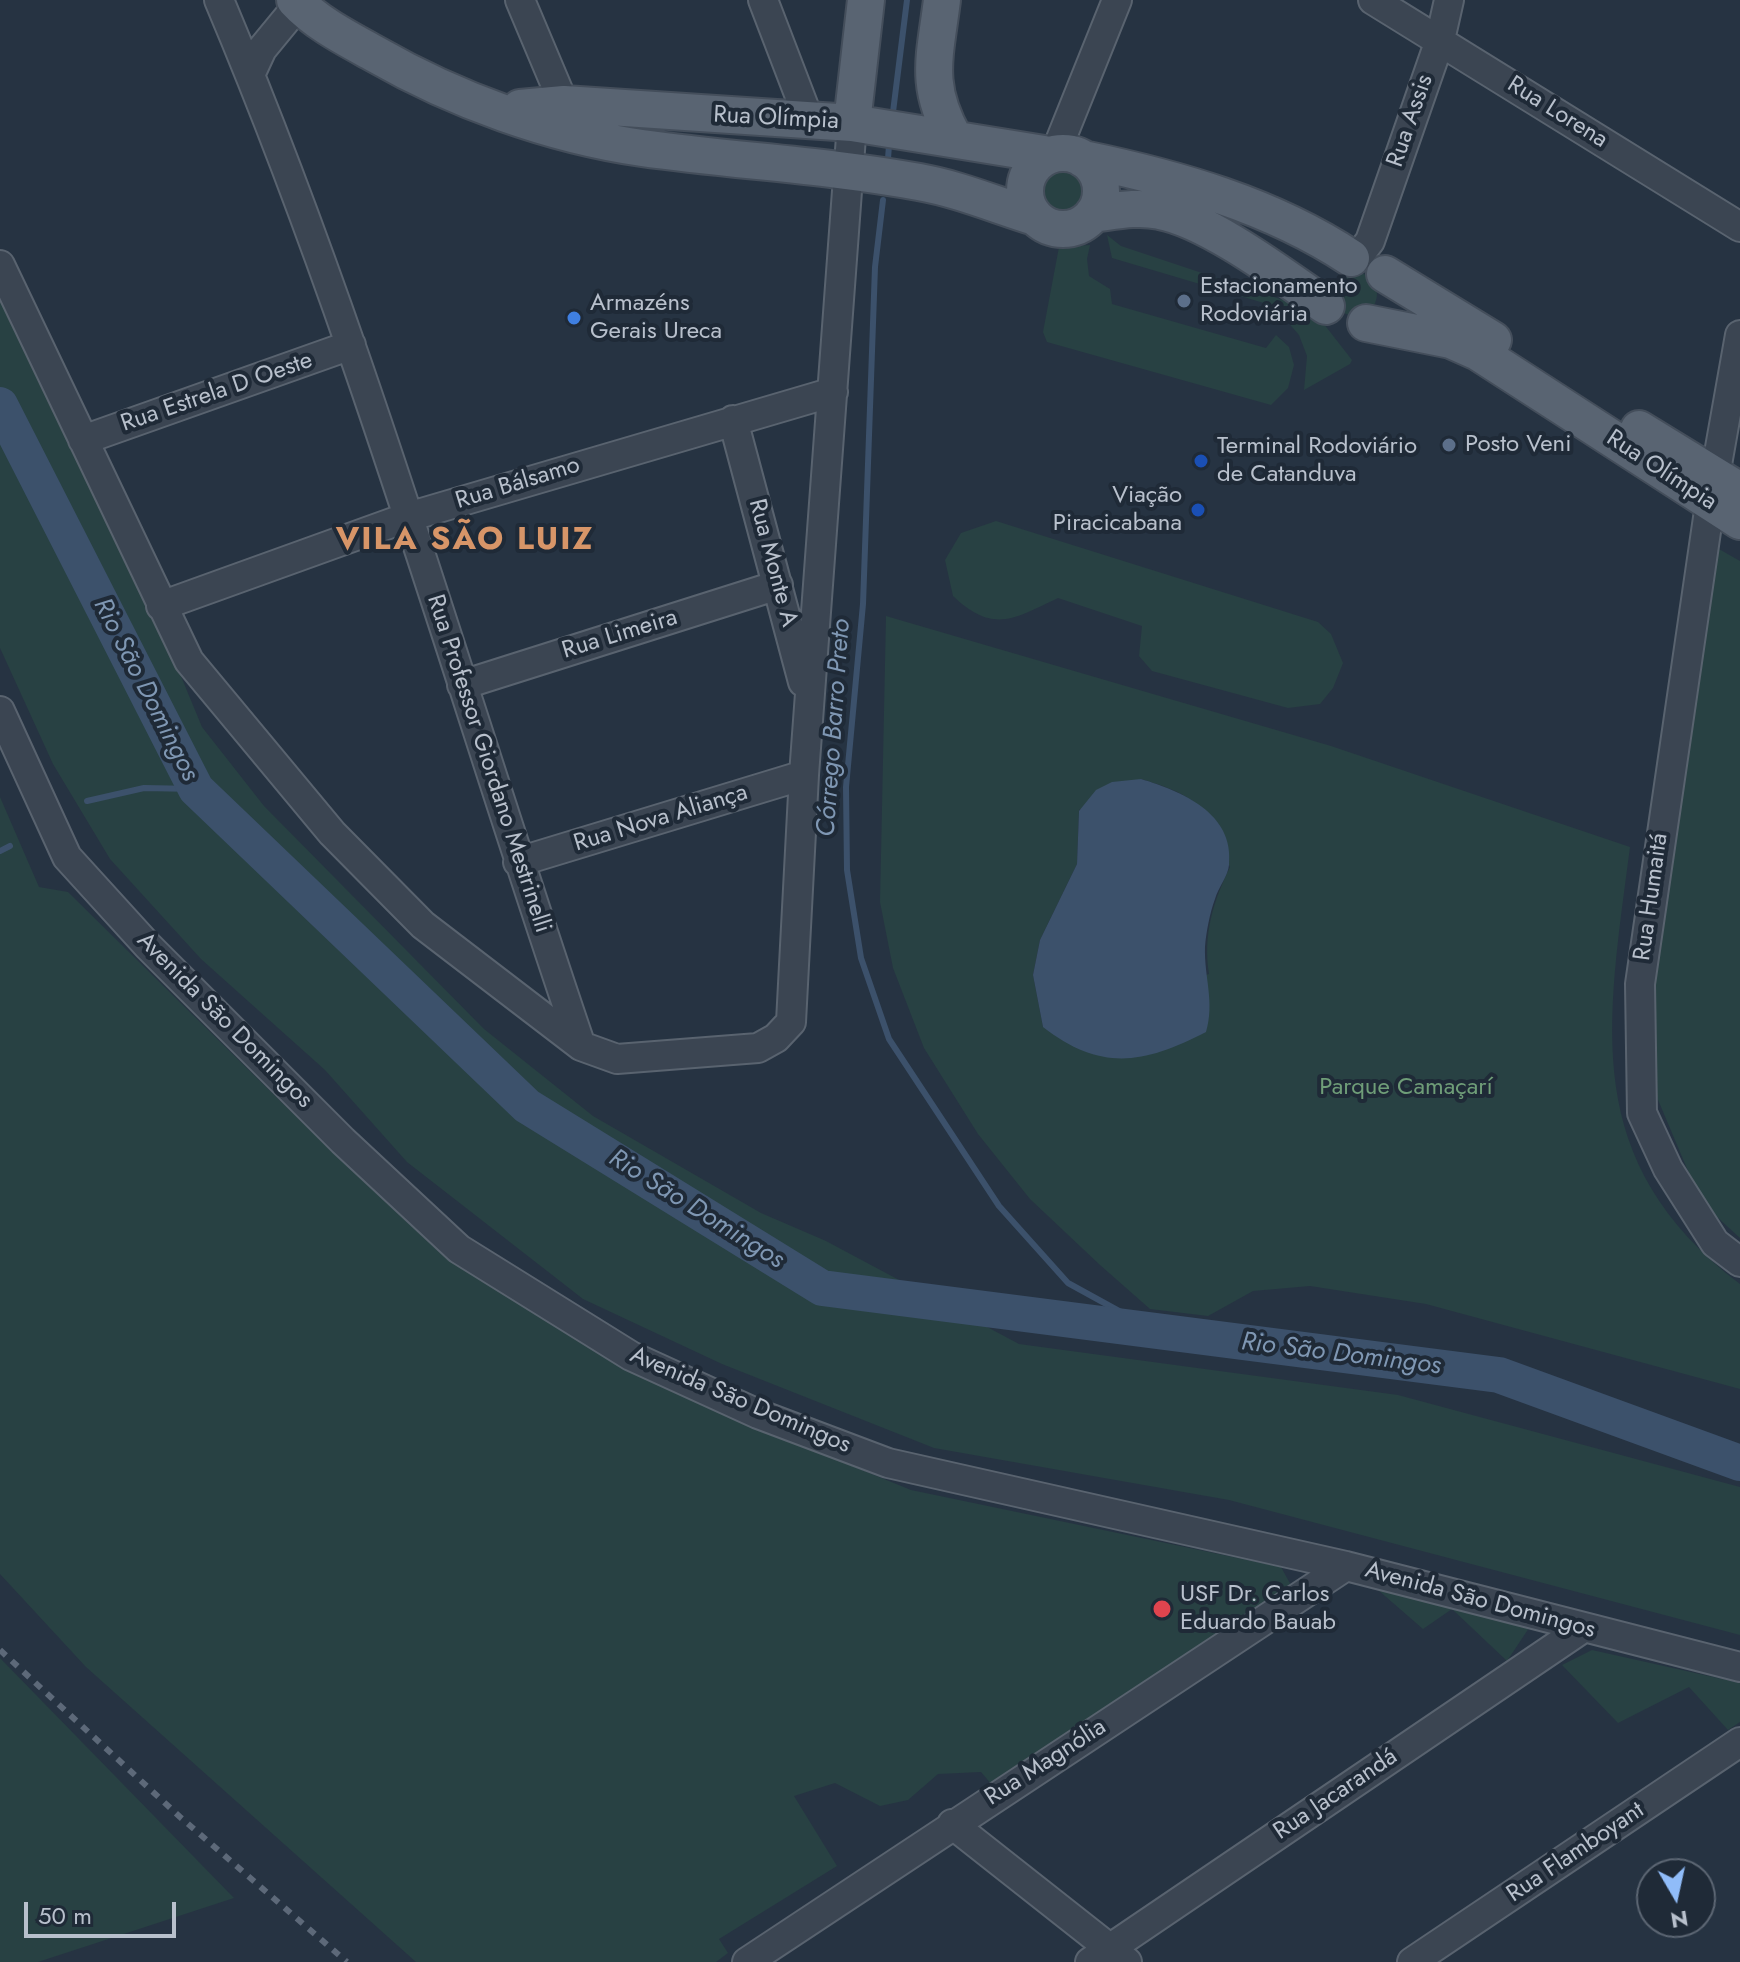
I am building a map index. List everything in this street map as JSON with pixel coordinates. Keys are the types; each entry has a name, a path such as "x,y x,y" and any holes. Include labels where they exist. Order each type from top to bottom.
{"main road":[{"path":"852,123 866,0"},
{"path":"942,0 933,75 935,98 954,138"},
{"name":"Rua Olímpia","path":"297,2 338,33 414,77 500,110 570,119 852,123 1165,176 1367,258 1727,498"},
{"name":"Rua Olímpia","path":"570,119 640,148 848,170 955,189 1035,217"},
{"path":"1093,214 1101,195 1091,166 1067,157 1033,168 1025,187 1029,208 1035,217 1054,228 1066,229 1093,214 1134,208 1178,216 1253,256 1346,323 1366,323 1385,308 1389,297 1367,258 1329,270 1323,294 1326,306"},
{"name":"Rua Olímpia","path":"1366,323 1451,340 1478,352 1727,498"}],"street":[{"name":"Rua Professor Giordano Mestrinelli","path":"219,0 351,345 518,862 581,1046"},
{"path":"520,0 570,119"},
{"path":"763,0 809,120"},
{"path":"1067,157 1067,120 1117,0"},
{"name":"Rua Lorena","path":"1373,0 1740,227"},
{"name":"Rua Assis","path":"1367,258 1440,40 1449,0"},
{"path":"250,75 262,49 297,2"},
{"path":"0,265 189,661 332,833 423,925 581,1046 598,1055 617,1059 758,1048 776,1038 791,1022 804,775 852,123"},
{"name":"Rua Humaitá","path":"1740,335 1727,498 1661,834 1640,984 1642,1113 1668,1169 1715,1243 1740,1262"},
{"name":"Rua Estrela D Oeste","path":"83,440 351,345"},
{"name":"Rua Bálsamo","path":"161,606 408,517 833,392"},
{"name":"Rua Monte A","path":"733,420 809,705"},
{"name":"Rua Limeira","path":"462,685 778,585"},
{"name":"Avenida São Domingos","path":"0,711 67,857 148,946 343,1141 459,1249 542,1304 631,1356 758,1414 888,1463 1346,1566 1740,1667"},
{"name":"Rua Nova Aliança","path":"518,862 804,775"},
{"name":"Rua Magnólia","path":"747,1962 1346,1566"},
{"name":"Rua Jacarandá","path":"1109,1958 1583,1628"},
{"name":"Rua Flamboyant","path":"1412,1962 1740,1742"},
{"path":"952,1824 1109,1958"}],"green space":[{"path":"1061,165 1080,173 1088,192 1080,211 1061,219 1042,211 1034,192 1042,173"},
{"path":"1107,235 1121,246 1313,310 1352,360 1350,364 1304,390 1307,356 1299,335 1274,306 1112,258"},
{"path":"1090,245 1087,259 1089,276 1110,289 1112,304 1266,348 1276,335 1289,347 1294,365 1288,388 1271,405 1047,342 1043,332 1059,247"},
{"path":"1355,272 1371,278 1377,294 1371,310 1355,316 1339,310 1333,294 1339,278"},
{"path":"0,294 156,616 202,727 264,806 484,1029 593,1116 761,1213 826,1241 1019,1344 1398,1395 1740,1487 1740,1635 1229,1500 934,1448 722,1364 583,1299 407,1162 325,1070 201,959 110,859 53,764 0,648"},
{"path":"996,521 1318,622 1331,634 1343,663 1333,688 1320,704 1288,708 1152,671 1139,656 1142,626 1058,598 1016,617 992,619 980,615 953,596 945,560 961,533"},
{"path":"1719,549 1740,561 1740,1238 1717,1217 1691,1178 1653,1088 1648,957"},
{"name":"Parque Camaçarí","path":"886,616 1331,746 1630,847 1615,973 1612,1031 1616,1086 1628,1139 1652,1189 1688,1237 1740,1284 1740,1389 1426,1304 1310,1286 1253,1291 1208,1316 1150,1309 1030,1199 978,1134 924,1048 893,968 880,902","holes":["1141,779 1163,786 1200,808 1230,867 1211,919 1207,945 1209,974 1043,1027 1033,975 1040,940 1077,864 1079,810"]},
{"path":"0,797 39,887 68,892 332,1152 448,1260 626,1369 727,1415 911,1490 1281,1567 1292,1587 993,1786 981,1772 938,1774 908,1800 880,1806 835,1783 794,1796 837,1866 719,1939 728,1953 716,1962 416,1962 86,1667 0,1574"},
{"path":"1370,1583 1531,1625 1507,1661 1452,1609 1423,1629"},
{"path":"1592,1650 1740,1683 1740,1722 1728,1730 1689,1687 1618,1723 1562,1665"},
{"path":"0,1658 234,1898 38,1962 0,1962"}],"water":[{"path":"1141,779 1188,798 1214,818 1229,847 1229,865 1208,923 1205,958 1209,1000 1206,1032 1163,1051 1123,1058 1104,1057 1084,1051 1043,1027 1033,975 1040,940 1077,864 1079,811 1096,790 1112,782"}],"waterway":[{"name":"Córrego Barro Preto","path":"893,112 907,0"},
{"name":"Córrego Barro Preto","path":"888,159 889,145"},
{"name":"Córrego Barro Preto","path":"883,200 875,267 863,604 846,787 847,870 861,958 889,1039 999,1206 1068,1283 1159,1333"},
{"name":"Rio São Domingos","path":"0,405 196,789 527,1106 822,1288 1499,1375 1740,1463"},
{"path":"87,801 144,788 196,789"},
{"path":"0,851 10,846"}],"railway":[{"path":"0,1650 180,1817 347,1962"}],"place":[{"name":"Estacionamento Rodoviária","path":"1184,301"},
{"name":"Armazéns Gerais Ureca","path":"574,318"},
{"name":"Posto Veni","path":"1449,445"},
{"name":"Terminal Rodoviário de Catanduva","path":"1201,461"},
{"name":"Viação Piracicabana","path":"1198,510"},
{"name":"USF Dr. Carlos Eduardo Bauab","path":"1162,1609"}],"district":[{"name":"VILA SÃO LUIZ","path":"465,541"}]}
